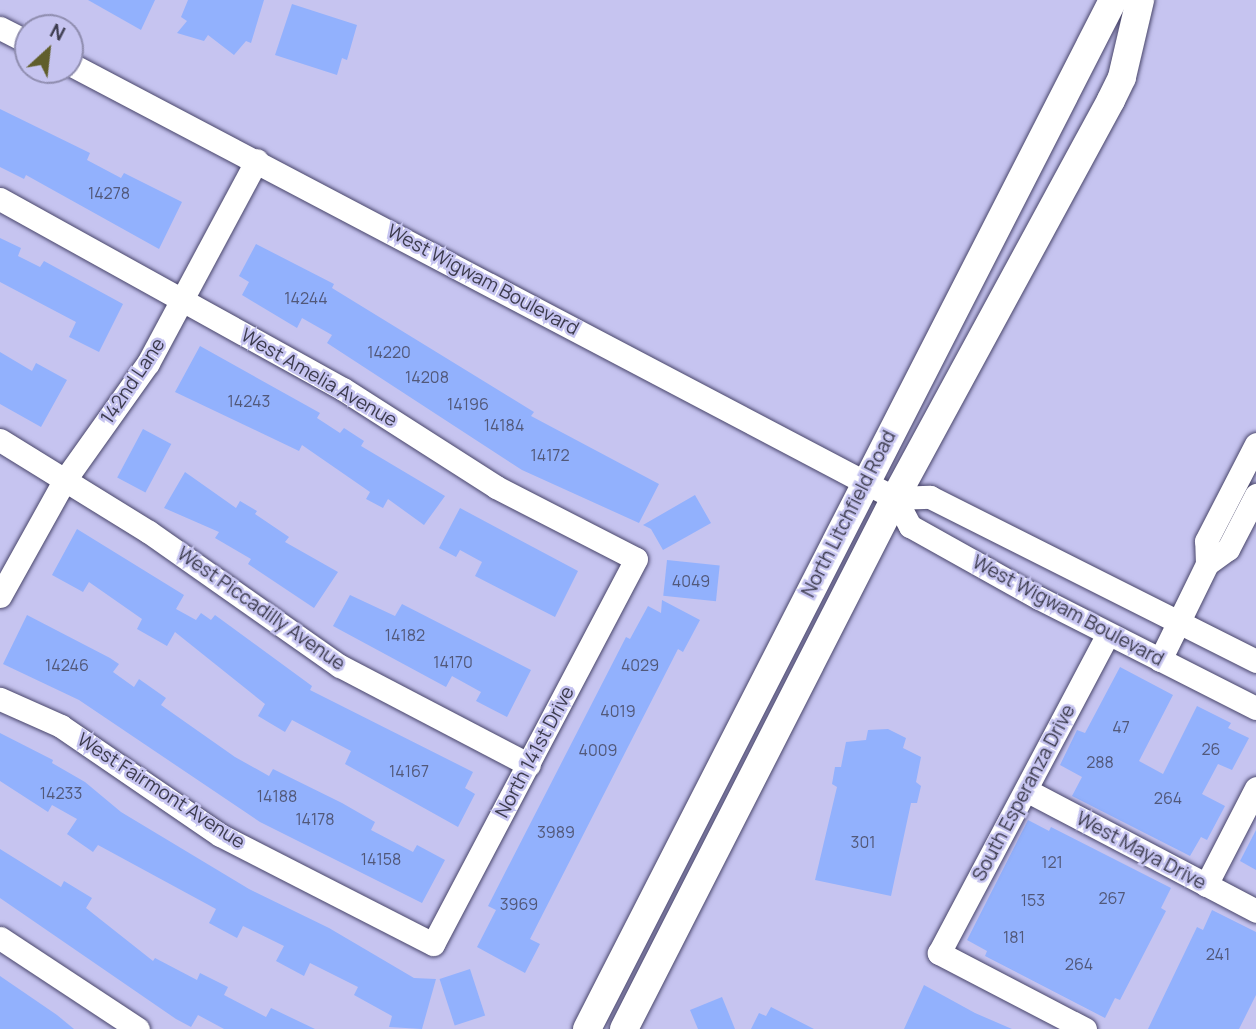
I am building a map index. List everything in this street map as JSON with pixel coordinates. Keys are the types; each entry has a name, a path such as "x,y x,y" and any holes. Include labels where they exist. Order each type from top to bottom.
{"main road":[{"name":"North Litchfield Road","path":"587,1029 864,482 1028,174 1113,0"},
{"name":"North Litchfield Road","path":"624,1029 895,498 1106,111 1122,77 1140,0"}],"street":[{"name":"West Wigwam Boulevard","path":"84,71 895,498 930,497 1256,661"},
{"name":"142nd Lane","path":"0,596 64,481 148,363 257,160"},
{"name":"West Amelia Avenue","path":"0,199 343,389 496,487 636,559"},
{"name":"West Piccadilly Avenue","path":"0,440 149,532 340,666 529,765"},
{"path":"1160,660 1207,564 1206,541 1256,444"},
{"path":"1207,564 1228,549 1256,495"},
{"name":"West Wigwam Boulevard","path":"895,498 910,526 1108,634 1256,708"},
{"name":"North 141st Drive","path":"433,944 636,559"},
{"name":"South Esperanza Drive","path":"1084,1029 939,953 1108,634"},
{"name":"West Fairmont Avenue","path":"0,698 61,726 220,835 433,944"},
{"path":"1206,885 1256,788"},
{"name":"West Maya Drive","path":"1026,790 1256,911"},
{"path":"0,938 138,1029"}],"building":[{"path":"88,0 155,0 141,30"},
{"path":"188,0 264,0 251,43 246,41 234,55 208,35 204,41 177,33 187,21 181,17"},
{"path":"292,4 357,25 347,60 342,58 337,75 275,55"},
{"path":"0,109 90,153 87,160 121,178 124,173 182,202 159,249 26,175 24,179 0,167"},
{"path":"0,238 21,248 18,256 40,267 44,261 123,304 99,352 69,337 76,322 0,282"},
{"path":"256,244 334,284 332,288 534,412 531,416 659,484 639,523 522,470 327,343 332,335 302,318 297,328 242,295 249,282 239,276"},
{"path":"200,346 320,413 317,418 340,433 344,428 364,441 361,446 445,496 424,525 388,499 383,508 366,499 370,492 302,445 299,451 175,392"},
{"path":"0,352 32,371 36,363 67,380 41,427 0,404"},
{"path":"143,429 171,444 145,493 117,478"},
{"path":"185,472 236,508 240,501 257,511 255,514 289,537 285,542 338,572 314,608 248,564 251,559 215,538 219,532 164,508"},
{"path":"695,495 711,523 663,550 651,529 643,525"},
{"path":"460,508 578,571 555,617 475,576 482,562 460,550 456,557 439,548"},
{"path":"77,529 184,595 176,609 196,620 201,613 211,620 215,615 312,686 310,690 473,772 465,788 475,794 458,827 345,764 351,751 292,720 285,732 258,716 265,704 175,632 167,646 137,629 142,619 89,582 83,592 52,575"},
{"path":"667,560 720,566 716,601 663,596"},
{"path":"350,595 395,616 402,604 531,670 507,717 476,701 481,692 452,676 446,687 333,626"},
{"path":"662,600 700,620 683,652 678,649 530,939 540,944 525,973 477,947 496,910 488,906 626,637 630,639 648,606 661,613"},
{"path":"27,615 119,664 113,672 134,687 139,679 166,698 161,705 235,757 269,776 273,769 342,803 375,822 371,830 413,852 417,845 445,860 422,903 260,822 79,700 3,664"},
{"path":"1120,667 1173,695 1139,761 1163,774 1197,706 1231,723 1228,728 1249,738 1232,770 1218,764 1202,794 1225,806 1207,840 1201,837 1190,856 1072,796 1082,777 1060,765 1077,730 1085,733"},
{"path":"888,729 906,738 903,748 921,757 916,782 921,786 917,803 911,803 891,896 815,880 837,787 832,784 835,767 841,767 846,742 866,740 868,730"},
{"path":"0,733 53,760 52,763 85,782 121,812 249,889 329,928 414,978 436,979 422,1029 389,1027 392,1016 354,995 358,987 310,963 304,976 276,961 284,946 243,926 237,938 209,923 216,909 98,845 93,852 67,834 77,819 52,805 48,812 0,781"},
{"path":"1028,820 1049,831 1051,827 1171,888 1161,908 1166,911 1120,1000 1115,998 1105,1018 985,956 987,951 967,940"},
{"path":"1256,830 1256,870 1240,861"},
{"path":"0,849 61,887 64,881 92,898 86,908 153,961 155,958 197,980 200,973 228,987 224,995 266,1017 271,1008 315,1029 224,1029 198,1015 191,1027 176,1019 0,898"},
{"path":"1212,910 1256,932 1256,995 1239,1029 1148,1029 1197,927 1203,930"},
{"path":"470,969 485,1016 455,1025 440,979"},
{"path":"0,976 57,1015 74,1029 0,1029"},
{"path":"924,985 975,1013 1012,1029 904,1029"},
{"path":"722,997 735,1029 698,1029 690,1010"},
{"path":"771,1007 814,1029 751,1029 759,1013 766,1016"}]}
